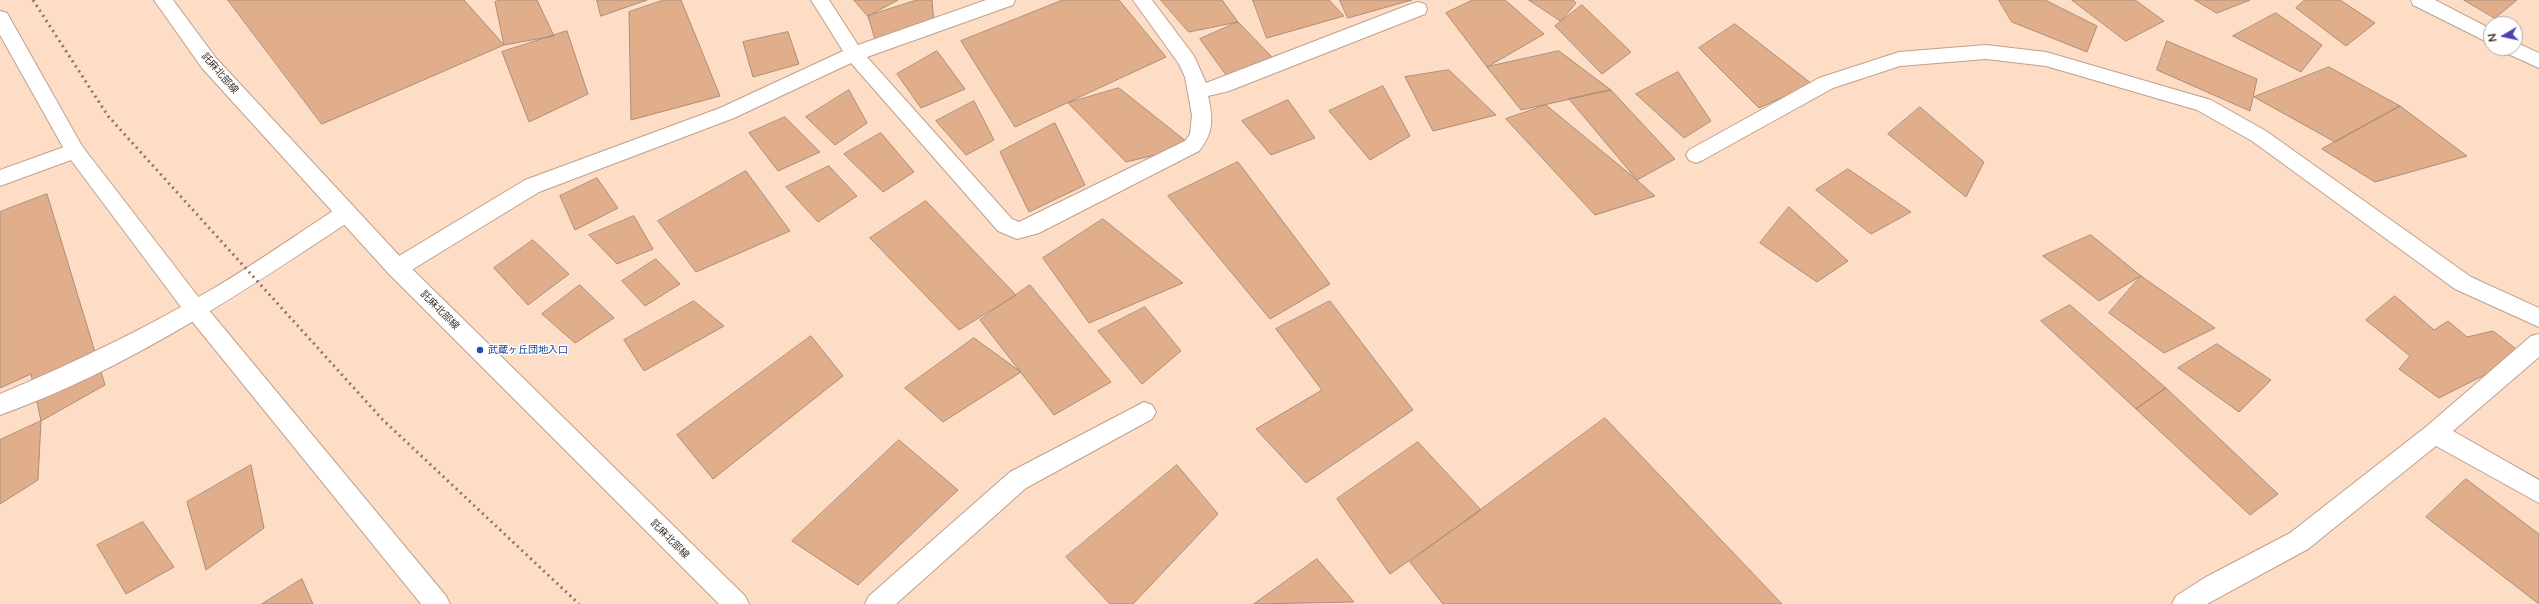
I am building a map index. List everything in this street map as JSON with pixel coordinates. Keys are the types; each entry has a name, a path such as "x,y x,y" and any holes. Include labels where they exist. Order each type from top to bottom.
{"street":[{"name":"託麻北部線","path":"163,0 209,63 397,268 736,604"},
{"path":"820,0 854,54 1005,225 1017,230 1032,227 1192,146 1200,136 1202,115 1195,77 1187,61 1142,0"},
{"path":"397,268 532,186 727,113 854,54 1006,0"},
{"path":"2420,0 2483,33"},
{"path":"1197,92 1222,86 1418,9"},
{"path":"0,18 75,151 195,310 437,604"},
{"path":"1696,155 1826,83 1899,59 1986,52 2046,59 2204,105 2259,136 2463,283 2539,318"},
{"path":"2523,53 2539,61"},
{"path":"0,178 75,151"},
{"path":"0,405 72,374 195,310 252,276 346,213"},
{"path":"2184,604 2215,585 2299,541 2435,433 2539,343"},
{"path":"878,604 1018,480 1144,412"},
{"path":"2435,433 2539,492"}],"building":[{"path":"228,0 464,0 504,45 322,124"},
{"path":"501,0 537,0 554,36 504,45 495,2"},
{"path":"597,0 647,0 601,16"},
{"path":"664,0 681,0 720,96 631,120 629,12"},
{"path":"854,0 898,0 868,16"},
{"path":"917,0 932,0 934,25 877,46 868,16"},
{"path":"1063,0 1119,0 1166,57 1015,127 961,41"},
{"path":"1161,0 1222,0 1238,22 1189,32"},
{"path":"1253,0 1329,0 1344,16 1267,38"},
{"path":"1340,0 1412,0 1348,18"},
{"path":"1473,0 1505,0 1544,34 1487,67 1446,13"},
{"path":"1529,0 1573,0 1576,3 1561,21"},
{"path":"1999,0 2045,0 2097,26 2087,52 2012,22"},
{"path":"2072,0 2135,0 2164,21 2126,41"},
{"path":"2195,0 2250,0 2217,13"},
{"path":"2305,0 2340,0 2375,23 2346,46 2296,8"},
{"path":"2464,0 2517,0 2497,16 2492,16"},
{"path":"1582,5 1631,52 1602,74 1555,26"},
{"path":"2276,13 2322,45 2301,72 2233,36"},
{"path":"1238,22 1272,57 1226,75 1200,39"},
{"path":"1735,24 1812,84 1759,108 1699,48"},
{"path":"567,31 588,94 529,122 502,52"},
{"path":"788,32 799,64 753,77 743,42"},
{"path":"2167,41 2257,79 2250,111 2157,70"},
{"path":"937,51 965,89 921,108 897,74"},
{"path":"1559,51 1611,90 1521,110 1487,67"},
{"path":"2329,67 2400,106 2335,142 2254,97"},
{"path":"1449,70 1496,115 1433,131 1405,77"},
{"path":"1678,72 1711,121 1684,138 1636,94"},
{"path":"1383,86 1410,136 1370,160 1329,111"},
{"path":"1119,88 1192,146 1126,162 1068,103"},
{"path":"849,90 867,123 835,145 806,117"},
{"path":"1611,90 1675,159 1637,180 1569,99"},
{"path":"1288,100 1315,138 1271,155 1242,121"},
{"path":"974,101 994,140 966,155 936,121"},
{"path":"1546,105 1655,196 1595,215 1506,119"},
{"path":"2400,106 2467,156 2375,182 2322,149"},
{"path":"1920,107 1984,162 1966,197 1888,134"},
{"path":"785,117 820,152 778,171 749,133"},
{"path":"1055,123 1085,185 1029,212 1000,152"},
{"path":"881,133 914,172 883,192 844,154"},
{"path":"1238,162 1330,284 1270,319 1168,196"},
{"path":"829,166 857,196 818,222 786,187"},
{"path":"1848,169 1911,212 1871,234 1816,190"},
{"path":"746,171 790,231 696,272 658,221"},
{"path":"597,178 618,208 575,230 560,196"},
{"path":"47,194 105,385 41,421 31,374 0,388 0,212"},
{"path":"926,201 1016,295 959,330 870,238"},
{"path":"1789,207 1848,261 1817,282 1760,243"},
{"path":"634,216 653,249 617,264 589,235"},
{"path":"1103,219 1183,283 1089,323 1043,258"},
{"path":"2091,235 2141,276 2099,301 2043,256"},
{"path":"533,240 569,274 528,305 494,268"},
{"path":"656,259 680,284 645,306 622,281"},
{"path":"2141,276 2215,328 2164,353 2109,313"},
{"path":"580,285 614,318 575,343 542,314"},
{"path":"1030,285 1111,382 1054,415 980,320"},
{"path":"2395,296 2434,330 2448,321 2467,337 2493,331 2524,355 2439,398 2399,369 2410,356 2366,320"},
{"path":"694,301 724,326 644,371 624,340"},
{"path":"1330,301 1413,410 1306,483 1256,429 1322,390 1276,329"},
{"path":"2070,305 2166,388 2136,409 2041,321"},
{"path":"1145,307 1181,351 1142,384 1098,331"},
{"path":"811,336 843,376 713,479 677,435"},
{"path":"974,338 1021,372 943,422 905,388"},
{"path":"2217,344 2271,380 2239,412 2178,368"},
{"path":"2166,388 2278,494 2250,515 2136,409"},
{"path":"1605,418 1782,604 1443,604 1410,562"},
{"path":"41,421 38,480 0,504 0,440"},
{"path":"899,440 958,490 858,585 792,541"},
{"path":"1418,442 1481,510 1390,574 1337,499"},
{"path":"251,465 264,528 206,570 187,502"},
{"path":"1177,465 1218,514 1133,604 1110,604 1066,557"},
{"path":"2466,479 2539,534 2539,604 2426,517"},
{"path":"143,522 174,567 126,594 97,545"},
{"path":"1317,559 1354,602 1254,604"},
{"path":"302,579 313,604 262,604"}],"railway":[{"path":"33,0 108,116 382,419 579,604"}],"place":[{"name":"武蔵ヶ丘団地入口","path":"480,350"}]}
